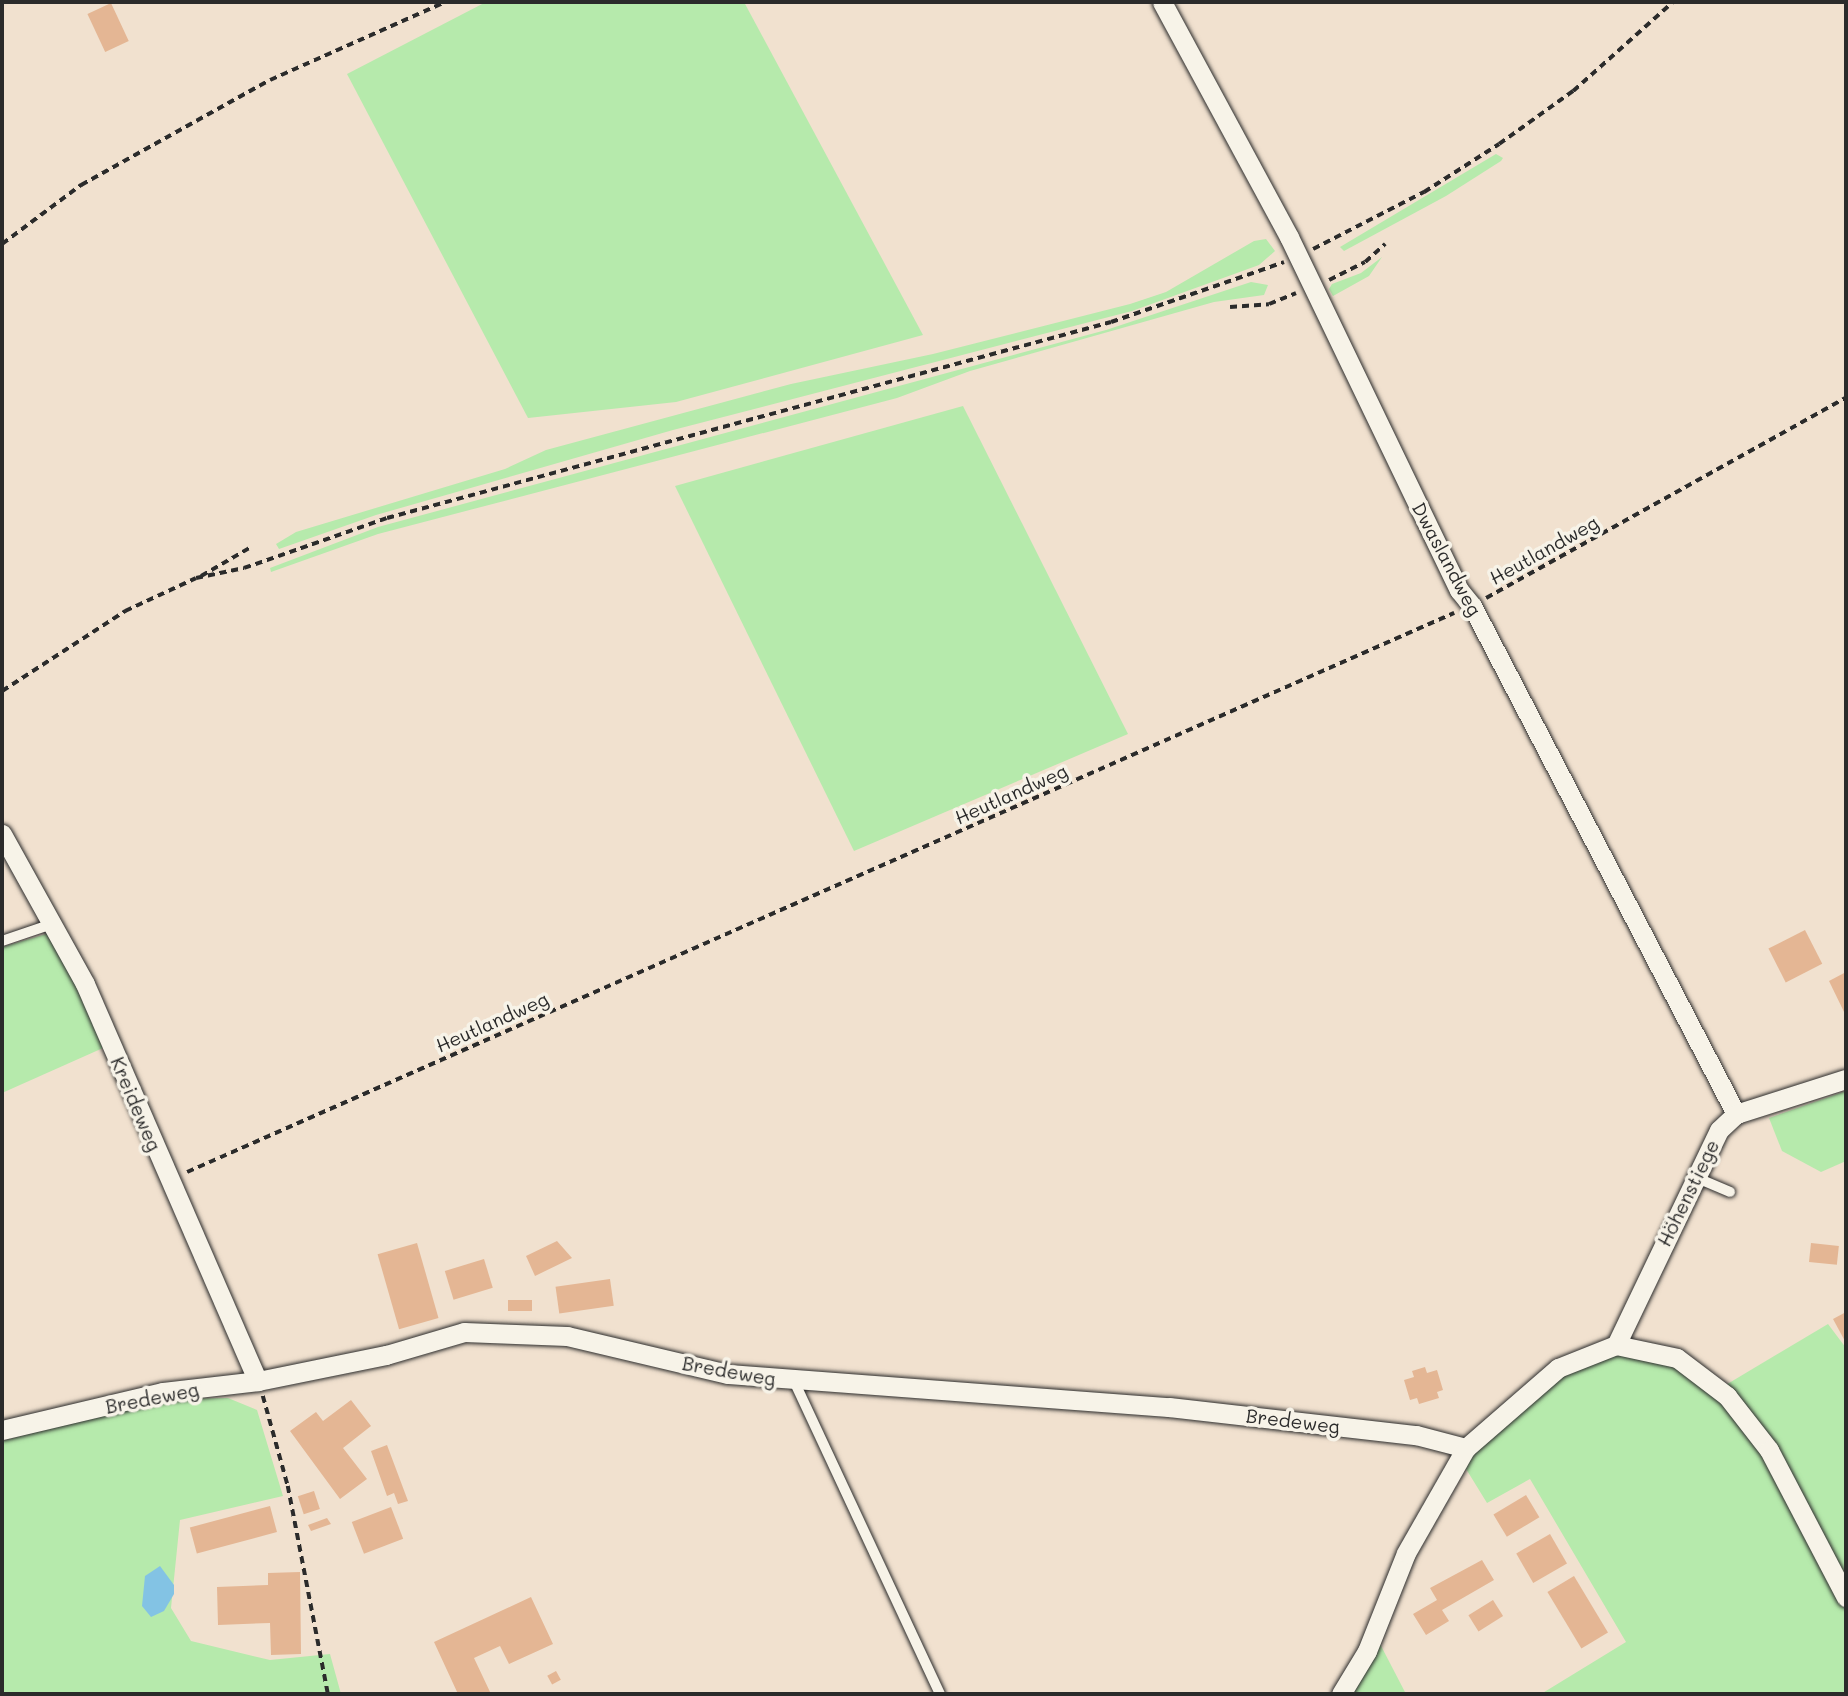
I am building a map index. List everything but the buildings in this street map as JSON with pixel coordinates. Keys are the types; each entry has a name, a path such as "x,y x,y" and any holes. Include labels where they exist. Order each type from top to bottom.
{"street":[{"name":"Dwaslandweg","path":"1162,2 1298,257 1459,590 1472,606 1736,1114"},
{"name":"Kreideweg","path":"2,834 55,923 258,1381"},
{"path":"1736,1114 1846,1079"},
{"name":"Höhenstiege","path":"1616,1345 1694,1176 1719,1130 1736,1114"},
{"name":"Bredeweg","path":"2,1430 163,1392 258,1381 386,1356 464,1332 568,1336 728,1374 1169,1407 1416,1435 1466,1448"},
{"path":"1341,1694 1367,1651 1406,1553 1466,1448 1558,1367 1616,1345 1677,1358 1727,1396 1769,1450 1846,1597"}],"lane":[{"path":"2,941 55,923"},
{"path":"1694,1176 1730,1192"},
{"path":"794,1381 940,1694"}],"path":[{"path":"2,244 81,186 270,80 445,2"},
{"path":"196,578 244,568 387,518 1111,323 1205,293 1298,257 1381,216 1499,144 1573,91 1673,2"},
{"name":"Heutlandweg","path":"169,1180 1472,606 1846,398"},
{"path":"2,691 125,611 196,578 251,547"},
{"path":"258,1381 288,1486 328,1694"}],"green space":[{"path":"486,2 744,2 923,335 676,402 528,418 347,74"},
{"path":"1496,154 1503,158 1501,161 1446,196 1344,251 1340,247"},
{"path":"1266,239 1275,251 1259,265 1132,311 673,430 376,515 279,549 276,544 296,532 505,469 546,450 791,384 933,354 1130,304 1166,292 1254,241"},
{"path":"1382,257 1369,276 1333,296 1329,289 1332,284 1361,273"},
{"path":"1251,282 1268,285 1264,295 1214,302 970,371 897,398 378,534 271,572 270,568 378,527 1106,330"},
{"path":"963,406 1128,734 854,851 675,486"},
{"path":"53,932 103,1048 2,1093 2,947"},
{"path":"1846,1091 1846,1161 1821,1172 1782,1151 1769,1118"},
{"path":"1828,1324 1846,1348 1846,1586 1724,1386"},
{"path":"1617,1351 1674,1363 1724,1402 1762,1452 1846,1606 1846,1694 1541,1694 1626,1642 1530,1479 1487,1503 1463,1464 1557,1377"},
{"path":"228,1398 257,1410 283,1496 180,1520 171,1608 191,1641 270,1660 330,1654 341,1694 2,1694 2,1441 161,1399"},
{"path":"1379,1642 1406,1694 1350,1694"}],"water":[{"path":"160,1566 174,1585 174,1594 164,1611 151,1617 142,1606 145,1576"}]}
